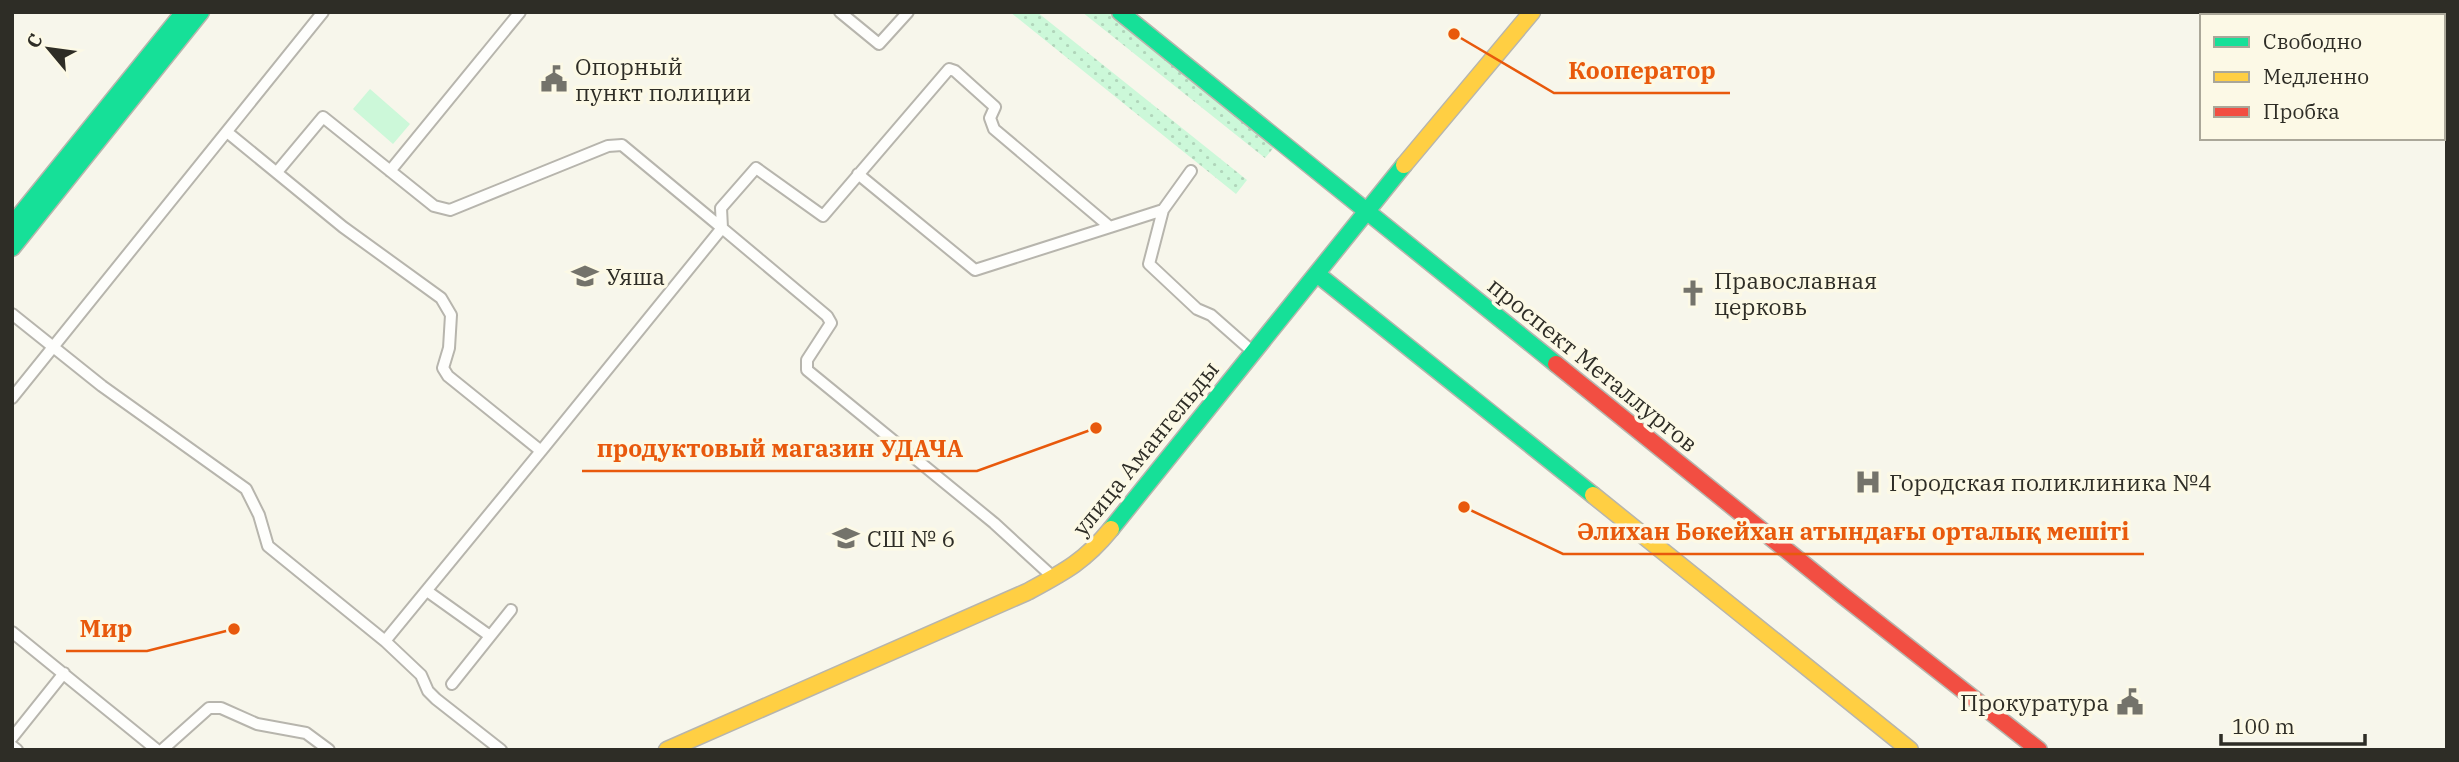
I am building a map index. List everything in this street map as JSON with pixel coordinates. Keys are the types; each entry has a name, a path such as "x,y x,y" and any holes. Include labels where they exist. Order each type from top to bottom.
{"main road":[{"path":"12,225 184,12"},
{"path":"12,248 201,12"},
{"name":"проспект Металлургов","path":"1120,12 2035,748"},
{"name":"улица Амангельды","path":"667,750 1027,592 1075,566 1098,545 1453,104 1532,12"},
{"path":"1317,274 1910,750"}],"street":[{"path":"12,398 323,12"},
{"path":"390,171 520,12"},
{"path":"840,12 880,44 908,12"},
{"path":"399,160 484,55"},
{"path":"386,641 722,228 721,208 756,169 823,216 949,69 955,71 995,107 990,118 994,129 1110,227"},
{"path":"277,172 323,117 434,206 450,210 608,146 622,145 827,316 831,323 807,360 807,370 994,523 1054,578"},
{"path":"227,132 343,227 441,298 451,315 449,348 443,368 447,376 541,451"},
{"path":"1191,171 1163,210 1149,264 1197,309 1211,315 1253,352"},
{"path":"858,174 975,270 1163,210"},
{"path":"12,314 102,386 246,489 259,515 268,546 386,641 421,675 428,691 501,750"},
{"path":"427,591 490,636"},
{"path":"452,684 511,610"},
{"path":"12,632 159,750 209,708 221,708 257,724 306,733 329,750"},
{"path":"12,738 64,673"},
{"path":"12,746 17,750"}],"green space":[{"path":"1010,12 1037,12 1247,180 1236,194"},
{"path":"1082,12 1110,12 1276,145 1265,158"},
{"path":"370,89 410,124 393,144 353,109"}],"traffic: fast":[{"path":"12,225 184,12"},
{"path":"12,248 201,12"},
{"path":"1120,12 1556,364"},
{"path":"1111,529 1404,165"},
{"path":"1317,274 1593,495"}],"traffic: slow":[{"path":"1404,165 1532,12"},
{"path":"1593,495 1910,750"},
{"path":"667,750 1027,592 1073,565 1092,550 1111,529"}],"traffic: jam":[{"path":"1556,364 2039,750"}],"place":[{"name":"Кооператор","path":"1454,34"},
{"name":"Опорный пункт полиции","path":"554,79"},
{"name":"Уяша","path":"585,276"},
{"name":"Православная церковь","path":"1693,293"},
{"name":"продуктовый магазин УДАЧА","path":"1096,428"},
{"name":"Городская поликлиника №4","path":"1868,482"},
{"name":"Әлихан Бөкейхан атындағы орталық мешіті","path":"1464,507"},
{"name":"СШ № 6","path":"846,538"},
{"name":"Мир","path":"234,629"},
{"name":"Прокуратура","path":"2130,702"}]}
